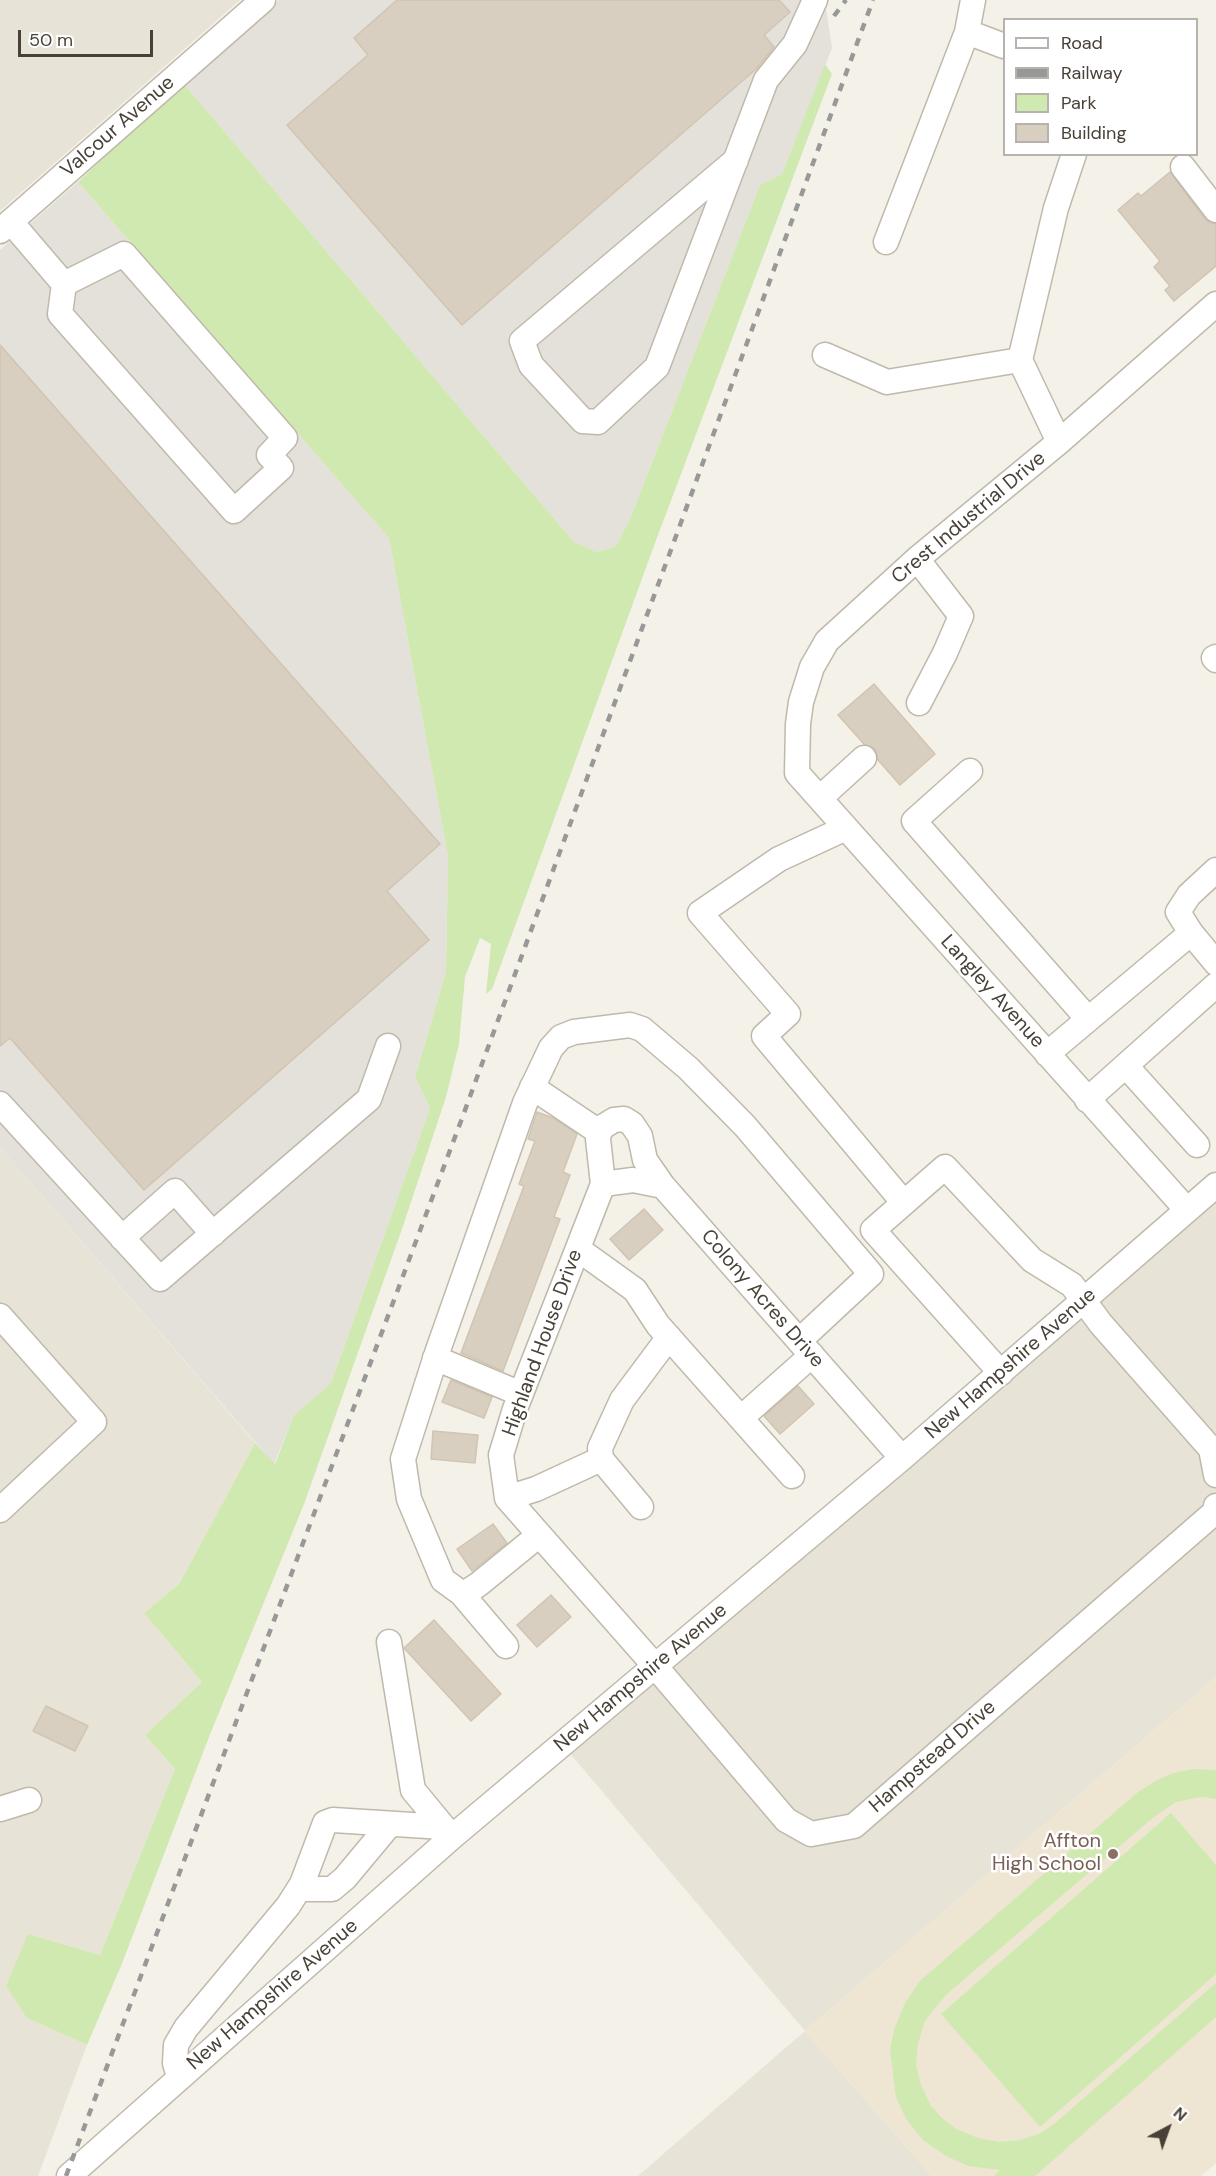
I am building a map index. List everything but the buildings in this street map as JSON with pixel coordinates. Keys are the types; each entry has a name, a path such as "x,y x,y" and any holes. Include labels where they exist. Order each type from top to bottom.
{"street":[{"name":"Valcour Avenue","path":"5,226 263,0"},
{"path":"736,160 522,340 531,365 583,421 598,423 657,367 736,160 766,80 795,44 815,0"},
{"path":"886,242 967,32 974,0"},
{"path":"967,32 1003,45"},
{"path":"1059,442 1020,360 1056,208 1073,156"},
{"path":"1183,167 1216,210"},
{"path":"5,226 64,284"},
{"path":"124,255 285,438 269,454 281,468 234,511 60,314 64,284 124,255"},
{"name":"Crest Industrial Drive","path":"797,773 801,702 812,667 827,641 1216,304"},
{"path":"825,355 887,382 1020,360"},
{"path":"918,560 961,616 919,703"},
{"path":"820,798 864,758"},
{"path":"970,771 914,821 1088,1019"},
{"name":"Langley Avenue","path":"797,773 1187,1210"},
{"path":"846,828 779,859 700,913 788,1014 764,1036 904,1203"},
{"path":"1216,870 1188,895 1178,912 1191,933 1216,963"},
{"path":"1047,1054 1191,933"},
{"path":"1087,1100 1216,985"},
{"path":"506,1646 461,1593 443,1580 409,1498 404,1459 435,1358 525,1103 551,1047 561,1037 574,1032 630,1025 642,1029 688,1068 745,1126 871,1274 741,1419"},
{"path":"0,1104 160,1279 369,1099 388,1046"},
{"path":"1126,1066 1197,1145"},
{"path":"532,1087 599,1132 603,1184 633,1180 663,1186"},
{"name":"Colony Acres Drive","path":"599,1132 614,1120 624,1119 632,1124 640,1136 645,1160 663,1186 902,1458"},
{"path":"1001,1373 873,1230 945,1167 1032,1260 1072,1285 1101,1324 1211,1449 1216,1475"},
{"name":"Highland House Drive","path":"507,1498 501,1455 521,1394 603,1184"},
{"name":"New Hampshire Avenue","path":"69,2176 448,1832 655,1666 902,1458 1216,1185"},
{"path":"122,1238 175,1191 213,1234"},
{"path":"578,1248 635,1290 658,1325 792,1476"},
{"path":"0,1316 94,1422 0,1510"},
{"path":"641,1507 601,1458 600,1449 622,1400 669,1337"},
{"path":"435,1358 521,1394"},
{"path":"601,1458 536,1489 507,1498 655,1666"},
{"name":"Hampstead Drive","path":"655,1666 786,1820 811,1834 854,1826 1216,1511 1216,1506"},
{"path":"461,1593 479,1584 539,1535"},
{"path":"389,1642 413,1791 448,1832"},
{"path":"0,1809 28,1800"},
{"path":"179,2077 175,2063 176,2045 186,2028 288,1906 299,1889 325,1823 328,1821 390,1824 448,1832"},
{"path":"299,1889 332,1888 345,1878 390,1824"}],"shaded area":[{"path":"0,0 240,0 0,211"},
{"path":"279,0 829,0 826,8 832,48 782,174 760,185 630,519 616,546 597,552 574,542 183,83"},
{"path":"78,182 389,538 448,856 446,972 415,1077 430,1108 331,1383 294,1415 274,1464 0,1147 0,250"},
{"path":"0,1147 255,1443 179,1584 144,1613 202,1682 145,1735 175,1769 100,1955 28,1934 27,2018 87,2045 38,2176 0,2176"},
{"path":"1216,1202 1216,1677 805,2031 568,1751"},
{"name":"Affton High School","path":"1216,1677 1216,2163 1201,2176 932,2176 805,2031"},
{"path":"805,2031 932,2176 638,2176"}],"green space":[{"path":"825,64 832,74 658,535 492,989 486,994 491,944 480,938 465,977 459,1044 446,1097 402,1229 304,1504 209,1737 121,1966 87,2045 27,2018 6,1986 28,1934 100,1955 175,1769 145,1735 202,1682 144,1613 179,1584 255,1443 275,1464 294,1415 331,1383 430,1108 415,1077 446,972 448,856 389,538 78,182 183,83 574,542 597,552 616,546 630,519 760,185 782,174"},
{"path":"1194,1769 1216,1770 1216,1799 1201,1797 1176,1802 1155,1816 948,1993 924,2023 918,2044 916,2065 921,2085 931,2106 956,2129 978,2138 999,2142 1020,2140 1039,2134 1054,2124 1216,1983 1216,2017 1035,2176 994,2176 1000,2170 968,2166 946,2156 923,2140 906,2119 896,2097 890,2049 895,2027 905,2003 920,1981 1138,1792 1173,1773"},
{"path":"1171,1813 1216,1865 1216,1974 1040,2127 941,2014"}],"railway":[{"path":"834,16 846,0"},
{"path":"66,2176 461,1121 873,0"}],"place":[{"name":"Affton High School","path":"1113,1854"}]}
